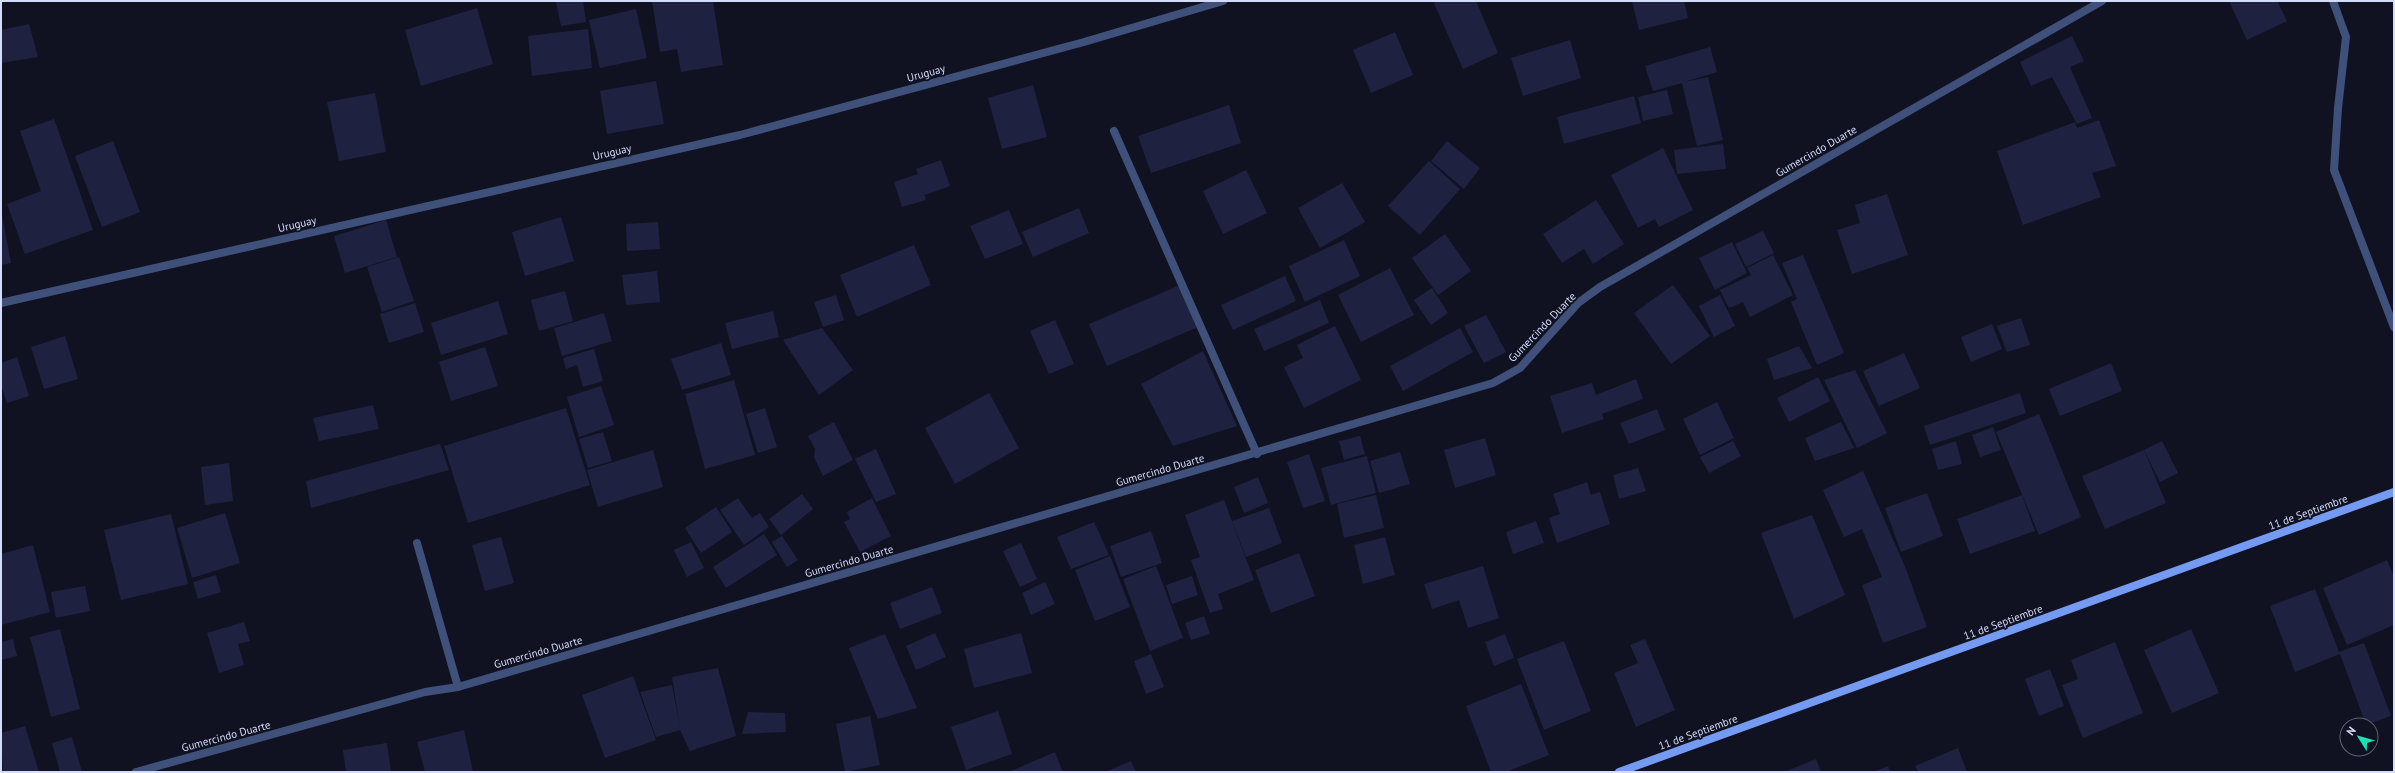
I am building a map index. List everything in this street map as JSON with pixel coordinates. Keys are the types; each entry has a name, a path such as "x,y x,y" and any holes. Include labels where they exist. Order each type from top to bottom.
{"main road":[{"name":"11 de Septiembre","path":"1619,772 2394,492"}],"street":[{"name":"Uruguay","path":"1,303 740,135 1084,42 1223,1"},
{"name":"Gumercindo Duarte","path":"136,772 425,692 458,687 1257,454 1493,383 1520,368 1578,303 1600,287 2102,1"},
{"path":"2333,1 2346,37 2338,108 2334,170 2394,327"},
{"path":"1114,131 1257,454"},
{"path":"417,543 458,687"}],"building":[{"path":"556,1 583,1 586,22 561,26"},
{"path":"652,1 713,1 723,65 681,72 677,49 660,52"},
{"path":"1439,1 1476,1 1498,53 1463,69 1434,3"},
{"path":"1632,1 1684,1 1688,18 1639,30"},
{"path":"2229,1 2277,1 2287,21 2247,40"},
{"path":"477,8 493,64 421,86 405,30"},
{"path":"636,9 647,58 600,68 589,20"},
{"path":"29,24 38,57 1,63 1,30"},
{"path":"588,29 592,68 532,76 528,36"},
{"path":"1395,32 1413,75 1371,93 1353,50"},
{"path":"2072,36 2084,61 2070,67 2092,118 2077,124 2052,77 2031,86 2020,62"},
{"path":"1570,40 1581,78 1523,96 1511,58"},
{"path":"1710,47 1717,72 1684,82 1708,77 1723,140 1697,146 1682,83 1653,91 1645,66"},
{"path":"656,81 664,124 607,134 600,91"},
{"path":"1033,85 1047,137 1002,149 988,98"},
{"path":"1667,90 1673,114 1643,121 1638,97"},
{"path":"375,93 386,152 339,161 327,102"},
{"path":"1634,96 1641,123 1564,144 1557,117"},
{"path":"1229,105 1241,143 1151,173 1138,136"},
{"path":"54,119 93,230 25,254 7,204 41,191 20,131"},
{"path":"2099,120 2116,166 2092,173 2101,197 2023,225 1997,151 2075,122 2077,128"},
{"path":"113,141 140,212 102,227 75,156"},
{"path":"1447,141 1480,168 1464,189 1431,161"},
{"path":"1723,144 1726,169 1677,174 1674,150"},
{"path":"1663,148 1693,210 1659,227 1655,219 1638,228 1611,175"},
{"path":"941,160 950,186 925,195 923,190 926,200 902,207 894,182 918,174 916,169"},
{"path":"1429,161 1460,189 1420,235 1388,206"},
{"path":"1246,170 1267,213 1223,234 1203,191"},
{"path":"1342,183 1365,222 1320,248 1298,208"},
{"path":"1887,194 1908,255 1852,274 1837,230 1860,223 1855,205"},
{"path":"1596,200 1624,244 1593,264 1584,249 1562,263 1543,234"},
{"path":"1079,208 1089,233 1033,257 1022,232"},
{"path":"1009,210 1023,244 985,259 970,226"},
{"path":"2,215 11,263 1,265 1,216"},
{"path":"561,217 574,261 525,276 512,232"},
{"path":"386,220 397,257 345,273 334,236"},
{"path":"658,222 660,249 627,251 626,224"},
{"path":"1763,231 1774,253 1746,267 1735,244"},
{"path":"1445,234 1471,271 1438,295 1412,258"},
{"path":"1344,240 1360,276 1305,302 1289,266"},
{"path":"1732,242 1747,273 1715,290 1699,258"},
{"path":"914,245 931,285 857,317 840,275"},
{"path":"1773,255 1793,295 1750,317 1743,302 1729,308 1720,290 1751,275 1747,268"},
{"path":"1803,255 1844,353 1817,365 1791,302 1797,299 1782,263"},
{"path":"399,257 414,301 382,312 367,267"},
{"path":"1390,268 1414,315 1361,342 1338,295"},
{"path":"657,271 660,302 626,305 622,275"},
{"path":"1285,276 1296,301 1233,330 1221,305"},
{"path":"1180,285 1198,327 1107,366 1089,324"},
{"path":"1673,285 1710,336 1671,364 1634,313"},
{"path":"1432,288 1448,313 1431,325 1414,300"},
{"path":"565,291 573,321 539,331 531,300"},
{"path":"836,295 844,320 823,327 814,302"},
{"path":"1720,295 1735,326 1714,337 1699,306"},
{"path":"1320,300 1329,323 1264,351 1254,329"},
{"path":"498,301 508,334 441,355 431,323"},
{"path":"415,303 424,332 389,343 380,314"},
{"path":"773,311 779,337 732,349 725,323"},
{"path":"604,313 612,341 562,356 554,328"},
{"path":"1486,315 1506,352 1484,363 1464,326"},
{"path":"2021,318 2030,345 2007,352 1997,326"},
{"path":"1055,320 1074,364 1049,374 1030,331"},
{"path":"1992,324 2002,349 1971,362 1961,337"},
{"path":"1335,326 1361,380 1304,408 1284,367 1303,358 1297,345"},
{"path":"822,328 853,370 819,395 783,340"},
{"path":"1460,328 1473,352 1403,391 1390,366"},
{"path":"65,336 78,379 44,389 31,347"},
{"path":"721,343 731,375 682,390 671,359"},
{"path":"1799,346 1812,368 1774,380 1767,359"},
{"path":"485,347 498,386 451,401 439,362"},
{"path":"594,349 603,381 583,387 577,365 566,369 563,358"},
{"path":"1203,351 1237,426 1173,446 1141,384"},
{"path":"1904,353 1920,388 1879,406 1863,371"},
{"path":"17,357 29,396 7,403 1,385 1,363"},
{"path":"2111,363 2122,391 2060,416 2049,389"},
{"path":"1855,370 1887,433 1857,448 1824,380"},
{"path":"1818,377 1830,401 1789,422 1777,398"},
{"path":"1636,379 1643,399 1602,414 1604,419 1562,433 1550,396 1592,383 1596,395"},
{"path":"734,380 755,455 705,469 685,394"},
{"path":"601,386 614,425 579,437 567,397"},
{"path":"989,393 1019,448 955,484 925,428"},
{"path":"2020,393 2026,413 1930,445 1924,426"},
{"path":"1717,402 1734,438 1700,455 1683,419"},
{"path":"373,405 379,429 319,441 313,418"},
{"path":"566,408 590,485 468,523 444,446"},
{"path":"765,408 777,447 758,453 746,414"},
{"path":"1657,409 1665,430 1629,444 1620,423"},
{"path":"2039,414 2081,517 2039,535 1996,432"},
{"path":"834,422 853,460 823,476 814,457 815,449 808,436"},
{"path":"1841,422 1854,448 1815,461 1805,438"},
{"path":"1993,427 2001,450 1980,457 1972,435"},
{"path":"603,432 612,461 588,468 579,439"},
{"path":"1360,436 1365,454 1344,460 1339,441"},
{"path":"1485,438 1496,475 1455,488 1444,450"},
{"path":"1733,441 1741,456 1709,473 1700,457"},
{"path":"1956,441 1962,464 1938,470 1932,449"},
{"path":"2162,441 2178,473 2160,482 2144,450"},
{"path":"440,444 449,470 311,508 306,481"},
{"path":"876,449 896,494 876,502 855,459"},
{"path":"653,450 663,487 598,507 587,470"},
{"path":"2144,450 2166,503 2105,529 2082,476"},
{"path":"1400,452 1410,484 1379,493 1370,461"},
{"path":"1309,454 1325,501 1303,508 1287,462"},
{"path":"1367,456 1376,493 1331,505 1321,468"},
{"path":"229,463 233,501 205,505 201,467"},
{"path":"1638,468 1646,491 1619,499 1613,475"},
{"path":"1863,471 1906,569 1927,627 1883,643 1862,585 1882,577 1862,529 1844,537 1823,490"},
{"path":"1258,477 1268,503 1244,513 1234,487"},
{"path":"1587,482 1591,495 1600,492 1610,524 1557,543 1549,518 1560,514 1553,494"},
{"path":"1927,493 1943,536 1901,552 1885,508"},
{"path":"802,494 813,509 781,535 769,519"},
{"path":"1376,495 1384,528 1344,538 1337,504"},
{"path":"2022,495 2035,531 1970,554 1957,519"},
{"path":"738,498 752,518 760,513 769,527 744,545 720,510"},
{"path":"872,498 891,536 860,552 844,522 850,519 847,512"},
{"path":"1224,500 1254,580 1218,594 1223,609 1210,613 1191,560 1200,557 1185,515"},
{"path":"716,507 732,532 701,553 685,528"},
{"path":"1269,508 1282,543 1246,557 1232,521"},
{"path":"225,513 240,563 192,578 177,528"},
{"path":"171,514 188,584 121,600 104,530"},
{"path":"1812,515 1845,595 1794,619 1761,533"},
{"path":"1536,521 1544,543 1513,554 1506,532"},
{"path":"1094,522 1109,555 1071,569 1057,537"},
{"path":"1151,531 1162,563 1121,577 1110,546"},
{"path":"764,534 777,555 726,588 713,567"},
{"path":"782,536 798,560 787,567 772,542"},
{"path":"501,537 514,583 485,591 472,545"},
{"path":"1385,537 1395,575 1363,584 1354,545"},
{"path":"691,542 704,568 687,577 674,550"},
{"path":"1021,543 1037,579 1020,587 1003,551"},
{"path":"33,545 50,612 1,625 1,554"},
{"path":"1299,553 1315,596 1271,613 1255,570"},
{"path":"1110,556 1130,607 1095,621 1075,570"},
{"path":"2387,560 2394,577 2394,625 2347,645 2323,588"},
{"path":"1156,566 1183,638 1150,651 1123,579"},
{"path":"1483,566 1499,618 1468,628 1459,600 1432,609 1424,584"},
{"path":"216,575 221,592 198,599 193,582"},
{"path":"1192,576 1198,595 1172,604 1166,585"},
{"path":"1045,582 1055,604 1031,615 1022,593"},
{"path":"85,586 90,611 56,618 51,592"},
{"path":"932,587 942,613 900,629 890,603"},
{"path":"2315,589 2339,652 2364,643 2391,716 2379,720 2379,717 2363,717 2340,654 2295,672 2270,606"},
{"path":"1204,616 1210,634 1191,640 1185,623"},
{"path":"244,622 250,641 238,644 244,665 219,673 207,633"},
{"path":"60,629 80,709 51,717 30,637"},
{"path":"2191,629 2219,693 2172,713 2144,650"},
{"path":"935,633 946,657 916,670 906,646"},
{"path":"1021,633 1032,673 974,688 964,649"},
{"path":"885,634 917,708 878,719 849,648"},
{"path":"1505,634 1514,658 1494,666 1485,642"},
{"path":"13,639 17,656 1,660 1,642"},
{"path":"1645,639 1675,710 1636,727 1614,673 1638,663 1630,645"},
{"path":"1564,641 1591,711 1544,730 1517,659"},
{"path":"2115,642 2143,713 2083,738 2062,685 2078,679 2071,660"},
{"path":"1151,654 1164,687 1146,694 1134,661"},
{"path":"718,668 736,736 690,751 680,730 656,737 640,692 672,685 680,728 672,677"},
{"path":"2050,669 2064,706 2039,716 2025,679"},
{"path":"633,676 656,740 605,758 582,695"},
{"path":"1521,684 1549,755 1506,772 1491,772 1466,706"},
{"path":"998,711 1012,754 966,770 951,727"},
{"path":"748,712 785,713 786,732 742,734"},
{"path":"870,716 880,765 845,772 836,724"},
{"path":"25,726 39,772 3,772 1,733"},
{"path":"464,730 473,772 425,772 417,742"},
{"path":"72,737 82,772 60,772 52,743"},
{"path":"387,743 391,772 346,772 343,750"},
{"path":"1958,748 1967,772 1918,772 1915,766"},
{"path":"1055,752 1063,772 1011,772 1011,771"},
{"path":"1816,759 1821,772 1784,772"},
{"path":"1131,761 1136,772 1105,772"},
{"path":"1888,766 1890,772 1873,772"}]}
